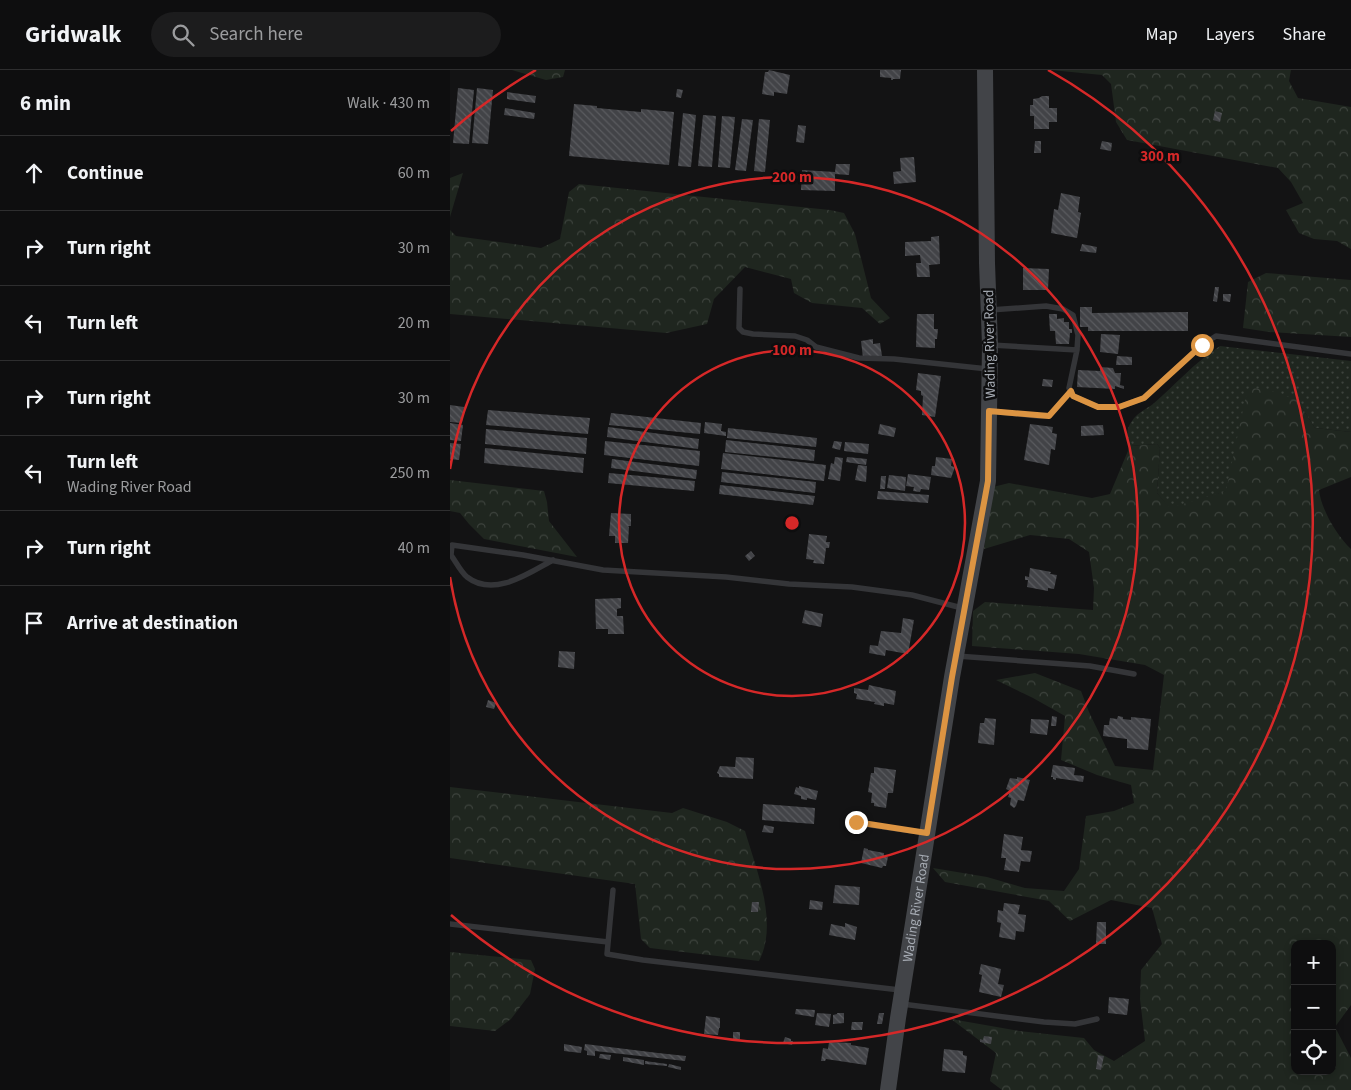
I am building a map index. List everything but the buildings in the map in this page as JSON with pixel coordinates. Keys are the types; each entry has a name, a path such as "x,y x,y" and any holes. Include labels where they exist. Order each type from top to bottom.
{"main road":[{"name":"Wading River Road","path":"888,1090 955,656 988,481 990,345 985,70"}],"lane":[{"path":"740,289 739,328 743,332 795,336 807,340 816,347 859,358 894,359 990,369"},
{"path":"989,310 1046,306 1063,309 1073,315 1078,335 1069,388 1073,396 1098,407 1119,407 1144,398 1202,345 1216,336 1351,354"},
{"path":"990,345 1076,350"},
{"path":"989,411 1049,416 1071,391"},
{"path":"553,560 514,581 485,585 467,577 451,555 452,545 523,555 553,560 603,570 852,587 912,595 964,608"},
{"path":"955,656 1090,666 1134,674"},
{"path":"856,822 927,833"},
{"path":"613,890 606,954 901,997 1044,1022 1075,1024 1097,1019"},
{"path":"450,924 608,942"}],"green space":[{"path":"512,70 565,70 563,77 546,80"},
{"path":"1051,70 1291,70 1289,81 1298,98 1351,107 1351,249 1337,241 1314,239 1299,233 1286,210 1303,203 1291,182 1278,168 1127,140 1116,122 1111,84 1102,75"},
{"path":"463,173 450,217 450,178"},
{"path":"579,184 844,213 855,234 871,298 890,318 880,324 862,308 812,303 794,293 791,279 745,267 714,299 707,324 666,333 450,314 450,230 456,236 541,248 560,239 569,192"},
{"path":"1266,273 1351,280 1351,337 1269,332 1243,328 1248,282"},
{"path":"1220,346 1351,361 1351,432 1315,428 1297,400 1232,467 1227,491 1170,509 1157,493 1160,448 1157,444 1130,446 1127,436 1128,430 1136,416 1153,404 1194,366"},
{"path":"1249,388 1266,389 1297,400 1315,428 1351,432 1351,477 1319,490 1330,522 1351,549 1351,1005 1336,1026 1336,940 1291,940 1291,1075 1336,1075 1336,1029 1351,1058 1351,1090 1002,1090 990,1081 996,1053 951,1019 1019,1031 1084,1038 1094,1050 1114,1061 1145,1041 1140,999 1141,970 1162,944 1152,908 1111,900 1070,921 1049,901 945,882 933,868 987,877 1025,888 1064,891 1079,869 1086,816 1114,811 1134,803 1131,785 1097,775 1061,760 1065,716 996,680 1035,673 1081,691 1115,766 1153,770 1164,675 1145,665 1079,654 972,646 973,611 985,602 1093,610 1094,588 1089,552 1069,539 1030,535 984,549 993,487 1009,483 1092,498 1110,494 1130,446 1157,444 1160,448 1157,493 1170,508 1226,491"},
{"path":"450,480 544,491 549,521 577,557 484,539 460,513 450,511"},
{"path":"450,787 672,813 683,808 727,822 745,831 760,879 766,913 767,930 765,946 759,961 650,948 641,939 635,884 450,858"},
{"path":"450,952 531,960 535,969 530,994 511,1019 495,1031 450,1026"}],"route":[{"path":"856,822 927,833 952,677 988,481 989,411 1049,416 1061,405 1071,391 1073,396 1098,407 1119,407 1144,398 1202,345"}]}
